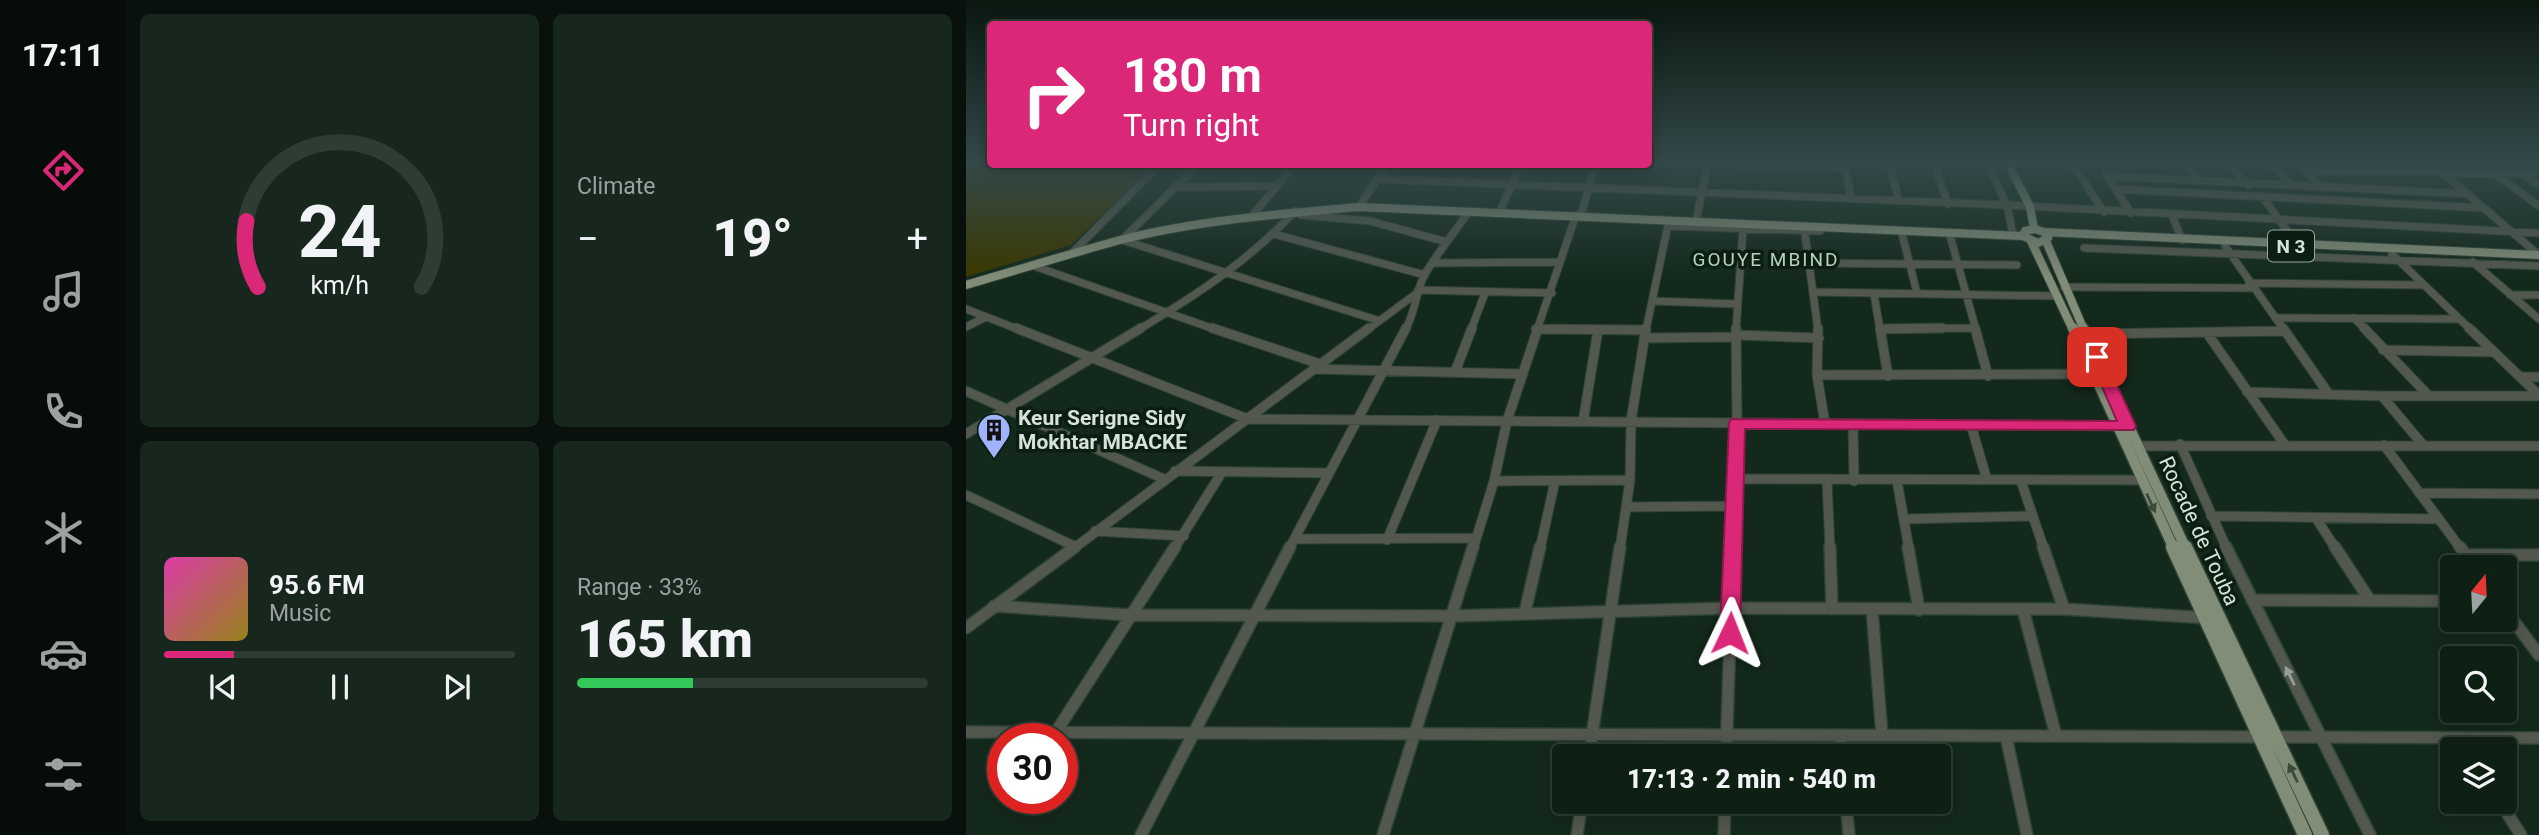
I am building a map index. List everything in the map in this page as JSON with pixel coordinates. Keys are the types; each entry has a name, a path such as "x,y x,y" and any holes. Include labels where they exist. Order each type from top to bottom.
{"main road":[{"name":"Rocade de Touba","path":"2028,202 2029,235 2086,334 2141,480 2305,835"},
{"path":"966,285 1122,240 1252,216 1359,207 1579,215 1669,223 1696,221 2046,237"},
{"name":"Rocade de Touba","path":"2046,237 2060,292 2092,374 2122,426 2138,446 2322,835"},
{"name":"N 3","path":"2046,237 2182,240 2539,257"},
{"name":"N 3","path":"2046,237 2227,250 2395,257 2470,260 2539,257"}],"street":[{"path":"1071,254 1122,202"},
{"path":"1161,202 1122,240 1377,320"},
{"path":"1252,216 1264,202"},
{"path":"1359,207 1362,202"},
{"path":"1500,211 1504,202"},
{"path":"1383,835 1493,481 1507,421 1536,329 1552,293 1560,262 1584,202"},
{"path":"1696,221 1700,202"},
{"path":"1915,202 2539,233"},
{"path":"2006,202 2013,236"},
{"path":"2097,202 2104,212"},
{"path":"2124,202 2131,213"},
{"path":"2267,202 2298,246"},
{"path":"2351,202 2484,208"},
{"path":"2478,202 2539,257"},
{"path":"966,628 1417,291 1469,211"},
{"path":"966,434 1201,292 1275,234 1294,213 1370,221 1447,242"},
{"path":"2172,215 2182,240"},
{"path":"1591,744 1630,480 1631,421 1645,334 1669,223 1743,228 1950,234 1988,376"},
{"path":"1726,744 1732,506 1737,423 1736,304 1743,228"},
{"path":"1804,228 1819,338 1816,375 1825,424"},
{"path":"1275,234 1425,275"},
{"path":"1902,234 1917,293"},
{"path":"2084,248 2227,250 2328,393"},
{"path":"2395,257 2539,395"},
{"path":"2470,260 2539,265"},
{"path":"2470,260 2539,319"},
{"path":"1435,263 1560,262"},
{"path":"1808,263 2017,265"},
{"path":"1031,265 1317,366 1381,372 1522,374"},
{"path":"1814,292 1967,294 2251,285 2423,285"},
{"path":"1417,291 1552,293"},
{"path":"1141,835 1381,372 1412,318 1418,301 1417,291"},
{"path":"1455,372 1485,293"},
{"path":"1874,293 1888,376"},
{"path":"2510,295 2539,295"},
{"path":"1652,301 1736,304"},
{"path":"966,309 1248,419 2122,426"},
{"path":"966,327 986,317"},
{"path":"2275,318 2457,319"},
{"path":"2354,318 2429,396"},
{"path":"1880,329 1973,328"},
{"path":"1536,329 1819,338"},
{"path":"1583,422 1598,330"},
{"path":"2086,334 2283,331"},
{"path":"2207,333 2284,444"},
{"path":"2382,350 2493,352"},
{"path":"1816,375 2092,374"},
{"path":"2520,377 2539,377"},
{"path":"966,391 1164,479"},
{"path":"2247,391 2382,396 2539,395"},
{"path":"2382,396 2423,445"},
{"path":"1387,540 1437,421"},
{"path":"1853,424 1854,481"},
{"path":"1971,425 1987,480"},
{"path":"2180,444 2211,516 2370,835"},
{"path":"2384,445 2467,555"},
{"path":"2138,446 2539,446"},
{"path":"1175,471 1329,473"},
{"path":"1062,723 1129,615 1184,536 1222,472"},
{"path":"1733,479 2141,480"},
{"path":"1493,481 1630,480"},
{"path":"1525,612 1555,481"},
{"path":"1827,481 1832,609"},
{"path":"1898,481 1919,610"},
{"path":"2021,481 2064,610"},
{"path":"2418,493 2539,494"},
{"path":"966,495 1074,546"},
{"path":"1626,507 1732,506"},
{"path":"1904,519 2032,516"},
{"path":"2211,516 2439,519"},
{"path":"2316,518 2369,599"},
{"path":"1095,531 1184,536"},
{"path":"1295,539 1474,538"},
{"path":"2517,555 2539,555"},
{"path":"2252,600 2440,601"},
{"path":"994,606 1129,615 1452,616 1731,608 2023,609 2219,618"},
{"path":"2023,609 2056,736"},
{"path":"1872,610 1882,736"},
{"path":"2517,625 2539,655"},
{"path":"966,732 987,732"},
{"path":"1078,732 2320,737 2440,742"},
{"path":"1840,735 1841,744"},
{"path":"2006,736 2027,835"},
{"path":"2517,739 2539,738"},
{"path":"1577,835 1580,814"},
{"path":"1724,835 1725,814"},
{"path":"1847,814 1849,835"},
{"path":"2508,814 2521,835"}],"shaded area":[{"path":"966,202 1116,202 1071,245 966,277"}],"place":[{"name":"Keur Serigne Sidy Mokhtar MBACKE","path":"994,460"}],"district":[{"name":"GOUYE MBIND","path":"1766,259"}],"route":[{"path":"1730,633 1732,506 1737,423 2128,426 2097,357"}]}
